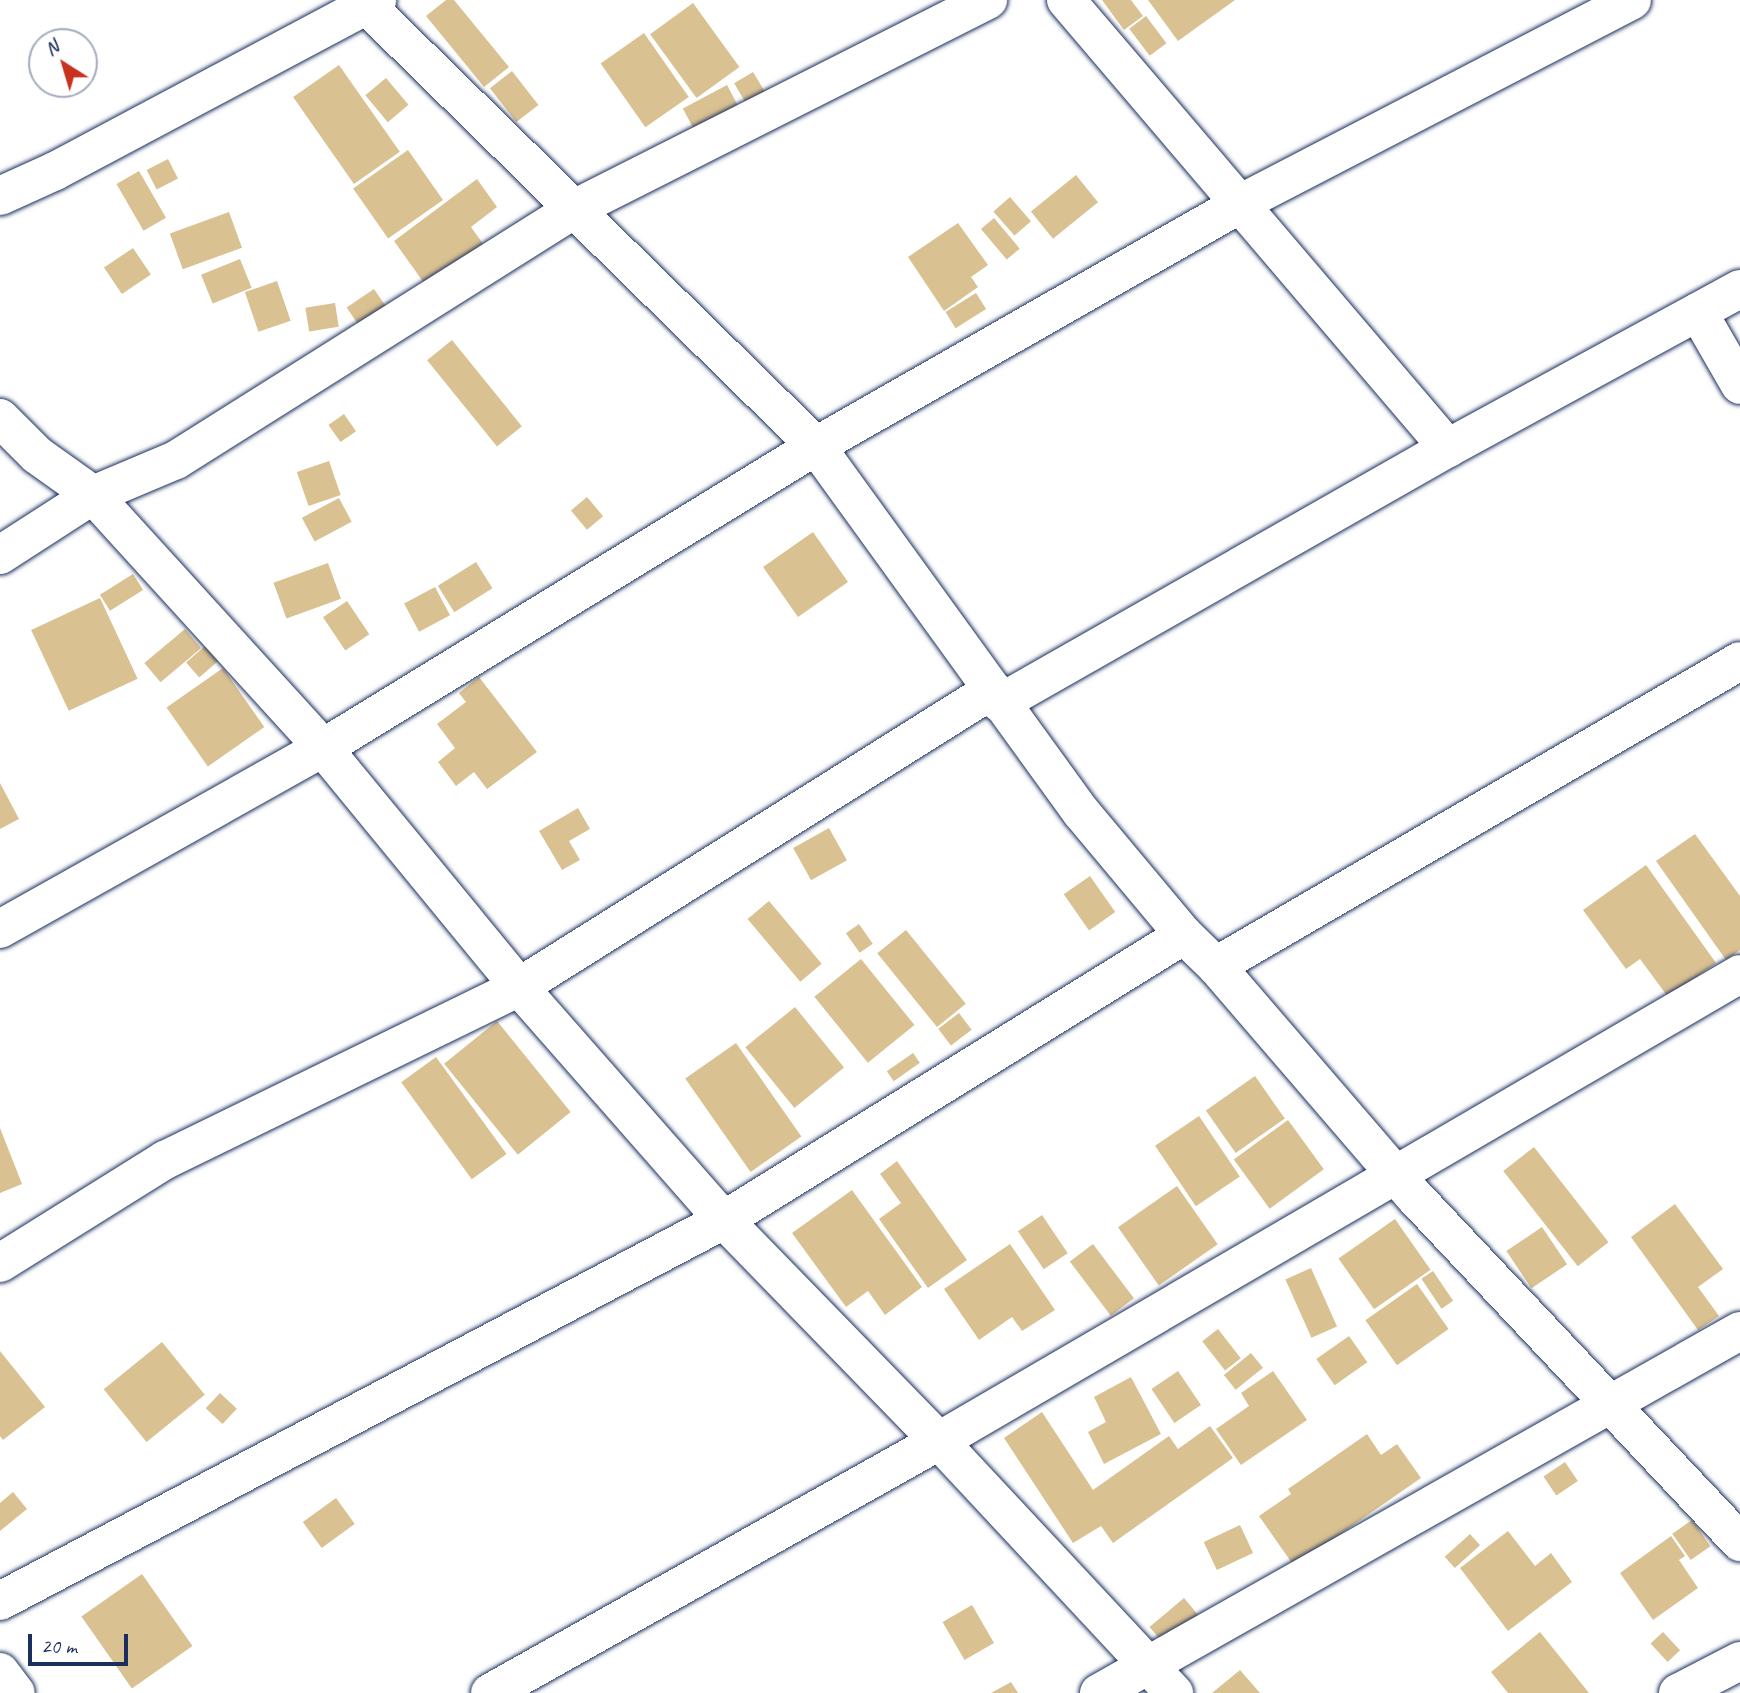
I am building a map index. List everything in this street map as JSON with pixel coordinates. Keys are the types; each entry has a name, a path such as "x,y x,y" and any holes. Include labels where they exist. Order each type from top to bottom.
{"street":[{"path":"0,555 93,495 176,460 575,209 988,0"},
{"path":"1066,0 1242,202 1448,448"},
{"path":"0,929 324,748 816,446 1242,202 1632,0"},
{"path":"0,195 55,171 368,2 816,446 1081,812 1184,935 1216,966 1394,1173 1740,1542"},
{"path":"0,1263 165,1160 519,987 996,696 1740,289"},
{"path":"1698,312 1740,385"},
{"path":"0,418 37,456 93,495 324,748 519,987 723,1220 939,1441 1161,1680"},
{"path":"1216,966 1740,662"},
{"path":"0,1601 723,1220 1184,935"},
{"path":"490,1693 939,1441 1394,1173 1740,974"},
{"path":"1100,1693 1161,1680 1610,1402 1740,1331"},
{"path":"1678,1693 1740,1661"},
{"path":"0,1672 16,1693"}],"building":[{"path":"446,0 454,0 509,67 484,87 426,16"},
{"path":"1102,0 1131,0 1143,16 1124,30"},
{"path":"1148,0 1235,0 1178,41"},
{"path":"693,3 739,67 697,98 650,34"},
{"path":"1146,16 1166,43 1150,56 1129,29"},
{"path":"644,33 689,97 645,127 601,63"},
{"path":"339,65 400,152 354,184 293,97"},
{"path":"512,71 538,105 516,122 490,88"},
{"path":"753,72 768,97 749,108 734,83"},
{"path":"386,78 408,105 388,122 365,95"},
{"path":"727,85 742,113 698,137 683,108"},
{"path":"408,150 443,200 388,238 353,188"},
{"path":"168,159 178,179 157,189 147,170"},
{"path":"139,171 166,218 143,231 116,184"},
{"path":"1076,175 1098,202 1053,239 1031,212"},
{"path":"477,179 497,207 471,227 486,248 429,290 394,241"},
{"path":"1010,197 1031,221 1014,236 993,211"},
{"path":"229,212 242,248 183,269 170,234"},
{"path":"994,218 1020,249 1007,260 981,229"},
{"path":"958,223 988,265 971,277 978,287 944,311 908,257"},
{"path":"133,248 151,275 122,294 104,268"},
{"path":"240,259 252,288 213,303 201,275"},
{"path":"277,281 291,321 259,332 245,292"},
{"path":"374,289 387,308 360,327 347,307"},
{"path":"976,293 986,309 956,328 945,312"},
{"path":"335,303 339,327 309,331 305,308"},
{"path":"452,340 522,426 497,446 427,360"},
{"path":"344,414 356,431 340,442 328,425"},
{"path":"329,461 341,495 309,506 297,472"},
{"path":"587,497 603,516 587,530 571,510"},
{"path":"339,498 352,522 315,542 302,518"},
{"path":"813,532 848,582 798,617 763,567"},
{"path":"476,562 492,588 454,612 438,586"},
{"path":"328,563 341,599 286,619 273,583"},
{"path":"133,574 143,590 110,611 100,595"},
{"path":"435,587 450,615 419,632 404,603"},
{"path":"100,598 138,679 69,711 31,630"},
{"path":"347,601 369,634 345,650 323,617"},
{"path":"185,629 201,648 160,682 144,663"},
{"path":"205,646 218,661 199,677 186,662"},
{"path":"223,668 264,727 208,767 166,708"},
{"path":"479,677 537,752 487,789 474,772 456,786 438,762 455,748 437,724 466,702 459,693"},
{"path":"0,783 19,819 0,829"},
{"path":"578,808 590,829 569,841 580,860 562,870 539,831"},
{"path":"829,828 847,860 811,880 793,848"},
{"path":"1695,834 1740,896 1740,950 1726,960 1656,861"},
{"path":"1646,865 1716,963 1668,997 1640,959 1626,969 1583,910"},
{"path":"1090,876 1115,912 1089,930 1064,894"},
{"path":"769,901 822,964 800,982 748,919"},
{"path":"859,924 873,944 860,953 846,933"},
{"path":"906,930 966,1004 937,1027 877,953"},
{"path":"861,959 914,1025 868,1063 814,997"},
{"path":"795,1007 844,1068 794,1108 745,1047"},
{"path":"959,1013 972,1030 951,1045 938,1029"},
{"path":"497,1021 571,1112 518,1155 444,1064"},
{"path":"736,1043 801,1136 751,1172 685,1079"},
{"path":"913,1053 920,1063 894,1081 887,1071"},
{"path":"436,1057 507,1154 472,1179 401,1082"},
{"path":"1255,1076 1285,1119 1236,1153 1206,1110"},
{"path":"1199,1116 1240,1177 1196,1206 1155,1146"},
{"path":"1288,1120 1324,1169 1270,1209 1234,1159"},
{"path":"0,1128 22,1184 0,1193"},
{"path":"1534,1147 1608,1242 1578,1266 1503,1171"},
{"path":"897,1161 967,1260 928,1288 879,1219 901,1203 880,1174"},
{"path":"1177,1186 1218,1244 1159,1285 1118,1227"},
{"path":"852,1190 922,1287 885,1315 868,1291 846,1307 792,1233"},
{"path":"1675,1204 1723,1269 1698,1287 1719,1316 1698,1330 1631,1237"},
{"path":"1042,1215 1068,1253 1044,1269 1018,1231"},
{"path":"1395,1219 1431,1270 1374,1309 1338,1259"},
{"path":"1542,1227 1567,1264 1532,1288 1506,1251"},
{"path":"1010,1244 1055,1310 1022,1331 1012,1317 979,1340 944,1289"},
{"path":"1093,1244 1134,1298 1111,1316 1070,1261"},
{"path":"1311,1268 1337,1326 1311,1338 1285,1279"},
{"path":"1433,1271 1453,1301 1442,1309 1421,1279"},
{"path":"1417,1284 1449,1329 1397,1365 1365,1320"},
{"path":"1218,1329 1241,1358 1225,1370 1202,1341"},
{"path":"1349,1336 1367,1362 1335,1385 1316,1359"},
{"path":"162,1342 205,1395 147,1442 104,1389"},
{"path":"0,1351 45,1407 3,1440 0,1436"},
{"path":"1251,1353 1263,1368 1236,1390 1224,1375"},
{"path":"1178,1371 1201,1405 1174,1423 1151,1389"},
{"path":"1273,1371 1307,1420 1241,1465 1216,1429 1249,1406 1241,1393"},
{"path":"1131,1377 1161,1434 1104,1464 1088,1432 1106,1422 1094,1397"},
{"path":"220,1393 237,1409 222,1424 206,1408"},
{"path":"1042,1412 1093,1490 1169,1436 1178,1449 1210,1426 1233,1458 1113,1543 1101,1526 1073,1543 1004,1438"},
{"path":"1367,1434 1381,1455 1397,1444 1421,1478 1294,1566 1259,1516 1291,1494 1288,1489"},
{"path":"1565,1462 1578,1481 1556,1496 1543,1477"},
{"path":"13,1492 27,1509 0,1531 0,1503"},
{"path":"336,1498 355,1524 322,1548 303,1522"},
{"path":"1692,1520 1710,1546 1691,1560 1672,1534"},
{"path":"1240,1525 1253,1553 1217,1570 1204,1542"},
{"path":"1508,1531 1535,1566 1551,1553 1572,1582 1508,1631 1460,1568"},
{"path":"1470,1534 1480,1545 1455,1568 1445,1557"},
{"path":"1671,1536 1685,1556 1679,1560 1698,1588 1653,1620 1620,1573"},
{"path":"142,1574 192,1646 132,1689 81,1616"},
{"path":"1184,1598 1201,1618 1166,1647 1150,1627"},
{"path":"972,1605 994,1643 965,1660 943,1622"},
{"path":"1540,1632 1589,1693 1508,1693 1491,1672"},
{"path":"1663,1632 1680,1650 1668,1662 1651,1644"},
{"path":"1240,1670 1260,1693 1212,1693"},
{"path":"1011,1682 1018,1693 991,1693"}]}
